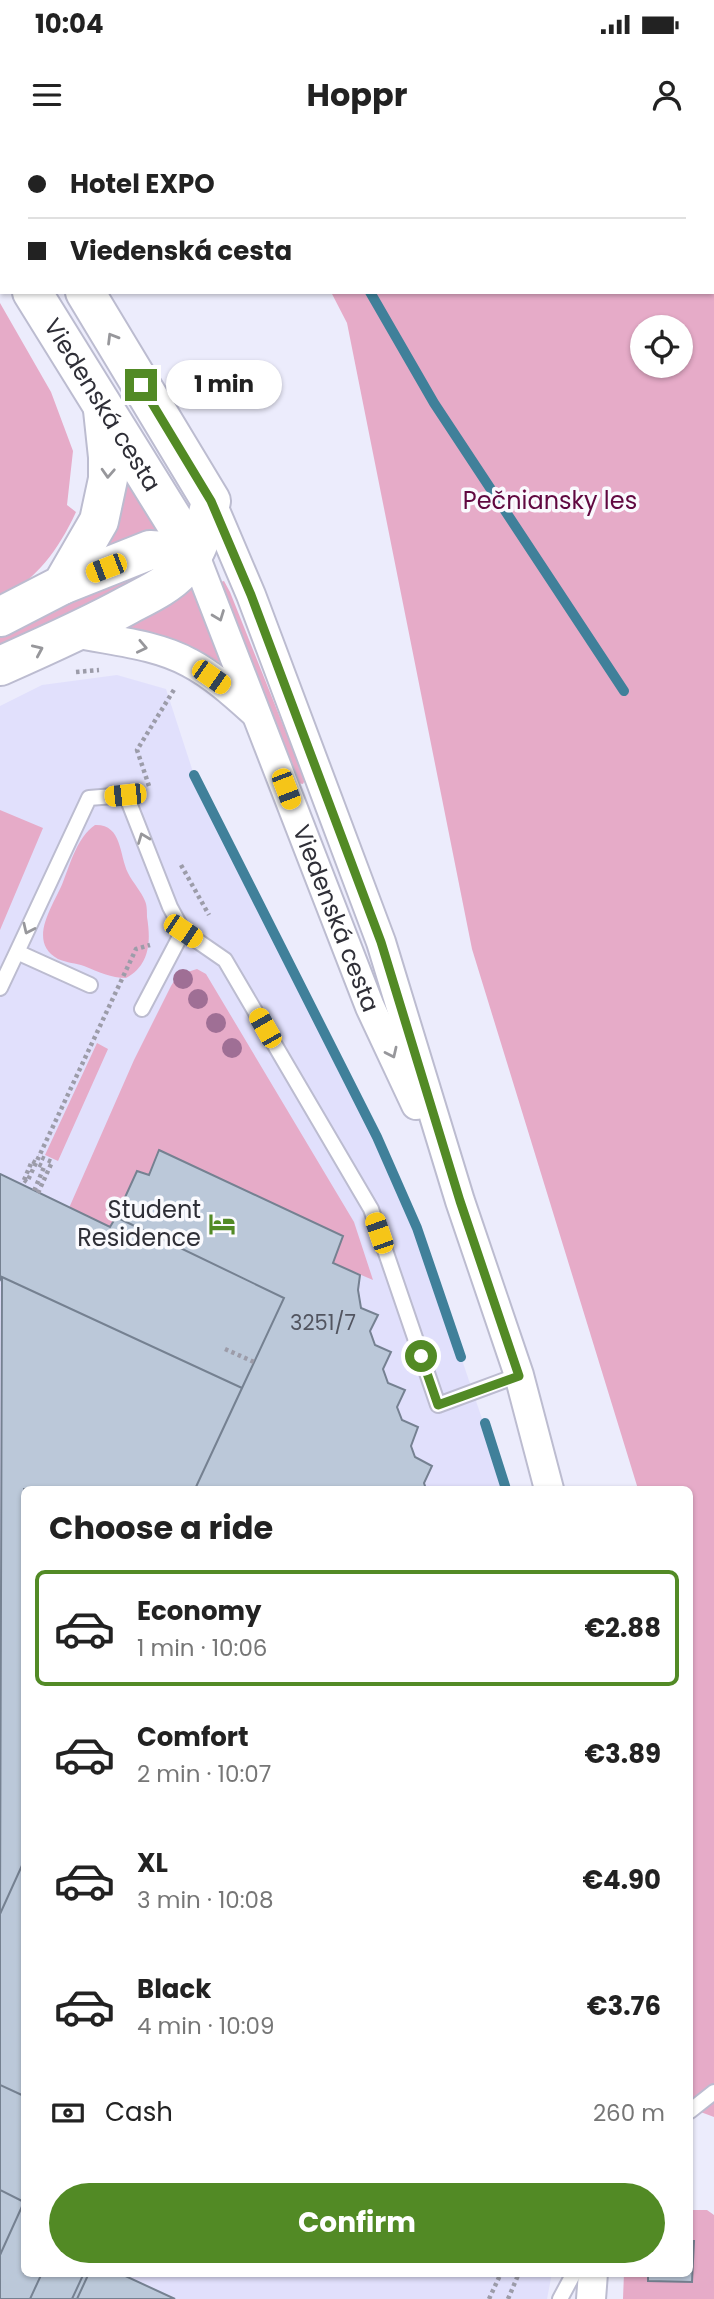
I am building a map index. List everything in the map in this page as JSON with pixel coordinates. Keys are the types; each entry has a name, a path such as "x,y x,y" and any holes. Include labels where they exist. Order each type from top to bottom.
{"main road":[{"name":"Viedenská cesta","path":"33,294 194,553"},
{"name":"Viedenská cesta","path":"86,294 211,501"},
{"path":"61,586 99,522 104,503 108,457 103,405"},
{"path":"0,666 75,634 166,585 183,569 202,539 211,501"},
{"path":"0,617 61,586 150,551 194,553"}],"street":[{"name":"Viedenská cesta","path":"211,501 239,566 381,942 460,1201 519,1376 548,1486"},
{"name":"Viedenská cesta","path":"194,553 370,1007 460,1201"},
{"path":"194,553 239,566"},
{"path":"75,634 150,648 190,662 232,692 258,717"},
{"path":"591,2299 593,2277"}],"lane":[{"path":"0,988 89,798 125,795 168,902 183,931 225,960 371,1209 438,1405 519,1376"},
{"path":"142,1009 183,931"},
{"path":"17,952 90,985"},
{"path":"693,2109 714,2092"},
{"path":"560,2299 572,2277"}],"path":[{"path":"67,673 106,669"},
{"path":"166,681 178,684"},
{"path":"38,1156 52,1162 36,1192 44,1167 32,1161 24,1180 27,1182 31,1173 34,1165 38,1156 136,949 153,944"},
{"path":"225,1349 254,1362"},
{"path":"489,2299 499,2277"},
{"path":"508,2299 517,2277"}],"shaded area":[{"path":"117,675 166,689 194,775 377,1137 417,1228 505,1486 21,1486 21,2277 551,2277 547,2299 0,2299 0,706 42,685"}],"green space":[{"name":"Pečniansky les","path":"332,294 714,294 714,2117 693,2109 693,1486 637,1486 472,949 347,323"},
{"path":"0,303 51,392 73,451 67,505 76,512 62,539 36,573 0,600"},
{"path":"123,446 167,529 99,554"},
{"path":"143,569 146,577 0,645 0,632"},
{"path":"224,581 305,780 303,784 298,783 217,583"},
{"path":"194,586 230,668 181,642 114,628"},
{"path":"0,810 43,828 0,930"},
{"path":"95,825 110,829 115,835 128,873 146,904 149,935 147,952 140,966 126,978 110,976 58,959 44,943 43,933 49,912 79,843"},
{"path":"197,969 206,974 354,1222 373,1280 333,1263 343,1236 159,1150 149,1175 137,1172 110,1227 69,1208 134,1060 171,986 178,975"},
{"path":"97,1043 108,1049 58,1161 45,1155"},
{"path":"693,2210 707,2210 714,2215 714,2299 623,2299 624,2277 693,2277"}],"building":[{"path":"159,1150 343,1236 333,1263 360,1275 358,1290 361,1308 378,1315 370,1331 375,1345 391,1352 383,1369 388,1383 405,1390 397,1407 402,1420 418,1427 411,1446 415,1457 432,1466 425,1486 196,1486 284,1298 116,1217 137,1171 149,1175"},
{"path":"0,1174 110,1227 116,1217 284,1298 242,1388 2,1277 0,1280"},
{"path":"2,1277 242,1388 196,1486 21,1486 21,1868 0,1914"},
{"path":"21,1868 21,2095 0,2085 0,1914"},
{"path":"0,2085 21,2095 21,2200 0,2190"},
{"path":"0,2190 21,2200 21,2209 0,2255"},
{"path":"21,2209 21,2277 87,2277 77,2299 0,2299 0,2255"},
{"path":"40,2277 82,2277 72,2299 30,2299"},
{"path":"87,2277 128,2277 175,2299 77,2299"},
{"path":"648,2277 692,2277 692,2282 648,2281"}],"waterway":[{"path":"371,294 434,403 624,691"},
{"path":"194,775 377,1137 417,1228 461,1357"},
{"path":"485,1423 505,1486"}],"place":[{"name":"Student Residence","path":"222,1224"}],"route":[{"path":"141,385 211,501 251,595 381,942 460,1201 519,1376 438,1405 421,1356"}]}
